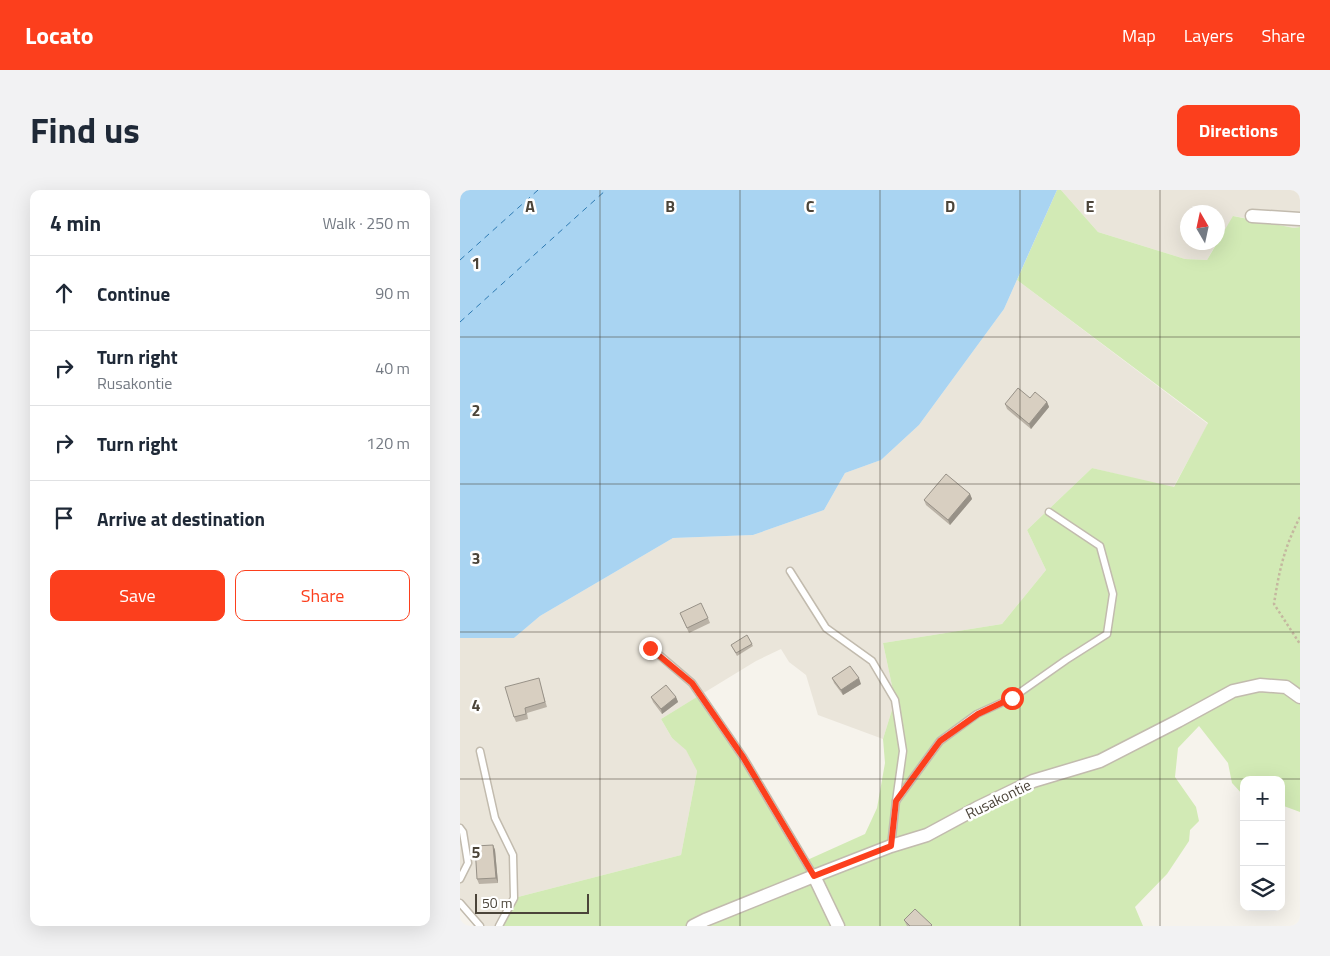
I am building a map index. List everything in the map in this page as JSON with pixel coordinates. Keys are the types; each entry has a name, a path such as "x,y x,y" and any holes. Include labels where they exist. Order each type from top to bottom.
{"street":[{"path":"1252,216 1300,219"},
{"name":"Rusakontie","path":"693,926 814,876 927,834 1033,781 1100,761 1233,691 1260,685 1278,686 1286,687 1300,697"},
{"path":"814,876 838,926"}],"lane":[{"path":"896,801 940,741 978,714 1012,698 1107,634 1113,594 1100,546 1049,512"},
{"path":"790,571 826,628 872,661 895,700 903,751 891,846"},
{"path":"650,648 692,683 743,757 814,876"},
{"path":"480,751 495,818 513,855 514,898 499,926"},
{"path":"460,828 463,832 468,863 460,879"},
{"path":"460,903 480,926"}],"path":[{"path":"1300,518 1290,537 1279,570 1274,604 1300,644"}],"shaded area":[{"path":"1061,190 1300,190 1300,227 1294,228 1234,216 1225,231 1225,205 1180,205 1180,250 1213,250 1207,260 1185,259 1098,232"},
{"path":"1017,280 1208,424 1173,488 1092,468 1027,530 1046,570 1002,624 883,643 895,700 883,739 818,715 806,675 789,662 781,649 756,661 661,719 672,738 686,749 697,771 681,855 514,898 499,926 480,926 460,903 460,638 514,638 540,616 673,538 753,535 824,510 845,473 881,460 919,425 1004,309"}],"green space":[{"path":"1057,190 1061,190 1098,232 1185,259 1207,260 1213,250 1225,250 1225,230 1233,216 1294,228 1300,227 1300,812 1285,806 1285,776 1240,776 1240,792 1232,783 1228,763 1199,726 1178,748 1175,777 1196,807 1199,821 1190,830 1189,841 1167,874 1135,907 1143,926 499,926 514,898 681,855 697,771 686,750 672,738 661,719 700,695 743,757 805,861 865,834 877,808 885,763 883,739 895,700 883,643 1002,624 1046,570 1027,530 1092,468 1174,487 1208,423 1017,280"}],"water":[{"path":"460,190 1057,190 1004,309 919,425 881,460 845,473 824,510 753,535 673,538 540,616 514,638 460,638"}],"building":[{"path":"1018,388 1030,398 1035,392 1047,402 1029,424 1005,404"},
{"path":"946,474 970,494 948,520 924,500"},
{"path":"701,603 708,618 687,628 680,613"},
{"path":"747,635 752,644 736,653 731,645"},
{"path":"850,666 859,678 841,690 832,678"},
{"path":"539,678 545,702 525,708 526,714 514,717 505,687"},
{"path":"666,685 676,697 661,709 651,697"},
{"path":"493,845 496,878 477,879 475,846"},
{"path":"915,909 931,926 910,926 904,920"}],"ferry route":[{"path":"460,260 538,190"},
{"path":"460,322 606,190"}],"route":[{"path":"650,648 692,683 743,757 814,876 891,846 896,801 940,741 978,714 1012,698"}]}
